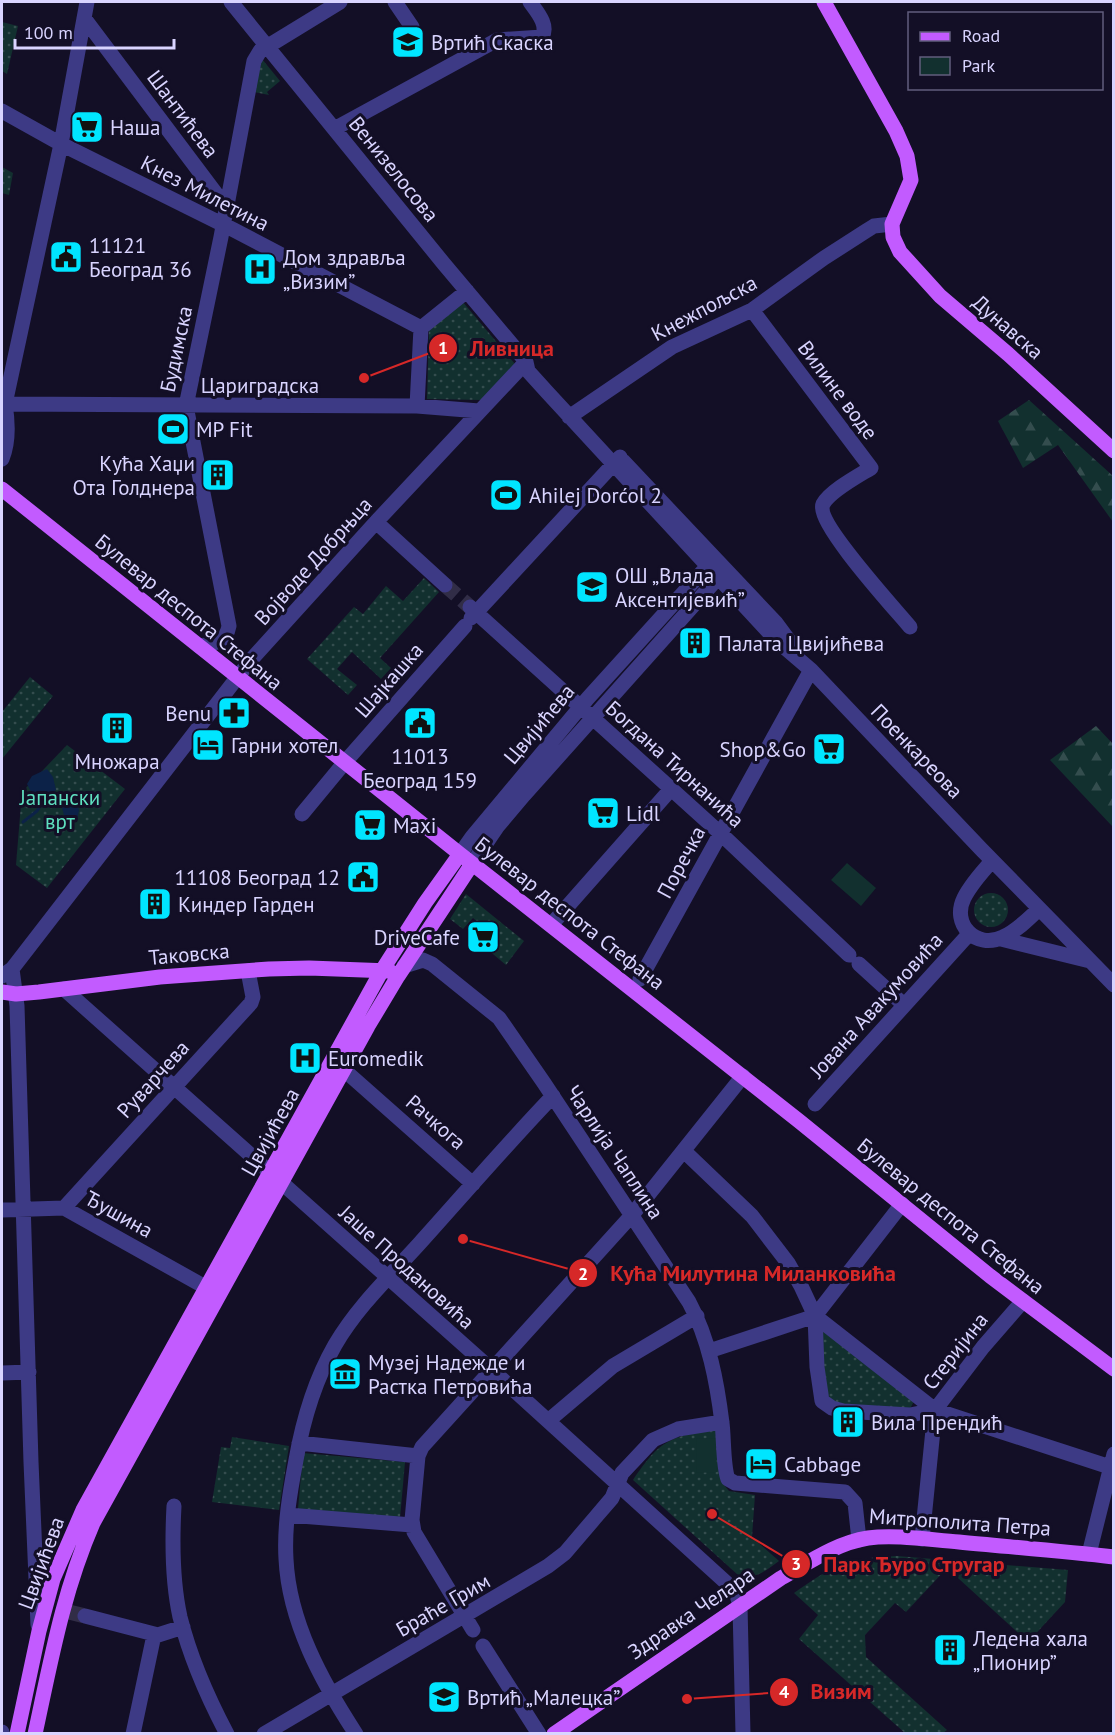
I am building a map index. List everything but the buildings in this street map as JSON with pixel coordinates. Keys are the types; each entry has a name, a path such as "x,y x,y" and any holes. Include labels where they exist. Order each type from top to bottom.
{"main road":[{"path":"824,2 896,131 907,156 910,180 892,224"},
{"name":"Дунавска","path":"892,224 893,237 900,252 926,283 1008,354 1113,451"},
{"name":"Булевар деспота Стефана","path":"2,489 466,859 743,1076 1023,1301 1113,1369"},
{"name":"Цвијићева","path":"17,1734 39,1631 53,1579 83,1510 207,1288 343,1069 466,859"},
{"name":"Цвијићева","path":"35,1734 80,1553 110,1489 276,1178 381,972 425,903 466,859"},
{"name":"Таковска","path":"9,993 248,970 309,968 381,972 392,971 404,966"},
{"path":"381,972 388,981 385,997"},
{"name":"Митрополита Петра","path":"859,1540 922,1539 1113,1557"},
{"name":"Здравка Челара","path":"554,1734 781,1578 820,1556 859,1540"}],"street":[{"path":"2,459 7,441 3,404 61,144 87,2"},
{"name":"Венизелосова","path":"231,2 526,362 535,366 573,414 717,568"},
{"path":"267,46 340,2"},
{"path":"395,2 412,27"},
{"path":"334,129 497,40 542,37 543,22 530,2"},
{"name":"Шантићева","path":"84,18 226,207"},
{"name":"Будимска","path":"199,646 215,644 223,639 229,626 186,406 254,61 257,53 267,46"},
{"name":"Кнез Милетина","path":"2,111 61,144 421,328"},
{"name":"Кнежпољска","path":"573,414 672,347 752,310 856,236 874,226 892,224"},
{"path":"417,406 421,328 467,291"},
{"name":"Вилине воде","path":"752,310 871,468 830,496 823,505 822,512 824,519 847,552 910,627"},
{"name":"Војводе Добрњца","path":"39,1631 23,1209 7,973 250,661 526,362"},
{"name":"Цариградска","path":"3,404 417,406 479,411"},
{"name":"Шајкашка","path":"302,814 471,616 617,461"},
{"path":"376,522 445,585"},
{"name":"Поенкареова","path":"717,568 776,623 811,670 1113,985"},
{"name":"Цвијићева","path":"466,859 472,837 580,707 717,568"},
{"name":"Цвијићева","path":"466,859 592,718 717,568"},
{"name":"Богдана Тирнанића","path":"471,616 580,707 723,836 904,1005"},
{"name":"Поречка","path":"640,980 723,836 811,670"},
{"path":"551,925 671,789"},
{"path":"992,861 976,880 962,906 961,922 969,934 977,938 1001,939 1090,961"},
{"path":"1001,939 1040,909"},
{"name":"Јована Авакумовића","path":"814,1104 969,934"},
{"name":"Чарлија Чаплина","path":"404,966 423,960 432,964 487,1006 513,1037 697,1316 709,1351 722,1422 726,1474 729,1480"},
{"name":"Руварчева","path":"64,1208 251,1003 253,997 248,970"},
{"name":"Јаше Продановића","path":"64,989 725,1581 734,1591 740,1606"},
{"name":"Рачкога","path":"343,1069 473,1184"},
{"path":"469,1623 414,1533 412,1525 418,1456 422,1447 632,1215 743,1076"},
{"path":"356,1734 331,1694 303,1634 293,1603 286,1561 288,1515 299,1443 313,1394 333,1350 351,1322 553,1096"},
{"path":"684,1150 752,1216 788,1263 801,1286 815,1316 819,1389 822,1401 831,1408 910,1415 935,1410"},
{"path":"709,1351 815,1316 902,1204"},
{"name":"Ђушина","path":"2,1210 64,1208 207,1288"},
{"name":"Стеријина","path":"922,1539 935,1410 983,1347 1023,1301"},
{"path":"548,1421 613,1366 697,1316"},
{"path":"815,1316 935,1410 1112,1460 1089,1554"},
{"path":"2,1372 29,1372"},
{"path":"617,1484 630,1462 653,1440 678,1429 722,1422"},
{"path":"299,1443 418,1456"},
{"name":"Митрополита Петра","path":"729,1480 735,1483 845,1492 855,1503 859,1540"},
{"name":"Браће Грим","path":"264,1734 331,1694 469,1623 559,1558 609,1501 617,1484"},
{"path":"174,1506 172,1543 177,1596 183,1628 210,1699 227,1734"},
{"path":"288,1515 412,1525"},
{"path":"740,1606 743,1734"},
{"path":"85,1616 154,1635 163,1635 183,1628"},
{"path":"133,1734 154,1635"},
{"path":"483,1646 539,1734"}],"green space":[{"path":"2,22 18,26 7,74 2,71"},
{"path":"262,59 280,81 267,92 269,95 254,92"},
{"path":"2,167 13,173 9,195 2,193"},
{"path":"462,301 515,364 482,400 427,399 429,330"},
{"path":"1029,400 1113,476 1113,522 1058,445 1023,468 998,421"},
{"path":"424,578 439,592 380,658 391,668 381,679 352,652 337,669 357,685 348,695 307,659 354,607 363,614 386,586 403,601"},
{"path":"30,677 53,696 2,759 2,712"},
{"path":"1096,726 1113,744 1112,826 1050,760"},
{"name":"Јапански врт","path":"67,745 125,789 47,888 16,865 22,792"},
{"path":"847,863 876,888 861,906 831,880"},
{"path":"991,893 1003,898 1008,910 1003,922 991,927 979,922 974,910 979,898"},
{"path":"466,894 524,941 506,965 487,949 496,938 473,918 463,929 450,919"},
{"path":"821,1328 915,1399 909,1411 844,1407 831,1401 824,1386"},
{"path":"718,1429 721,1481 729,1491 755,1495 752,1537 779,1561 754,1576 738,1575 633,1480 651,1456 668,1442"},
{"path":"232,1437 289,1446 279,1510 212,1502 221,1447 230,1448"},
{"path":"716,1438 717,1472 697,1473 696,1439"},
{"path":"303,1453 405,1462 400,1518 298,1509"},
{"path":"897,1556 1068,1570 1065,1602 1028,1642 947,1568 906,1612 895,1603 865,1635 866,1657 947,1730 943,1733 905,1733 799,1639 818,1615 794,1593 822,1574 846,1563"}],"water":[{"path":"47,769 53,777 56,790 51,795 52,800 44,806 27,784 32,776"},
{"path":"68,802 76,803 79,810 77,820 69,820 64,815 62,808"}],"waterway":[{"path":"51,795 59,798 65,805"},
{"path":"23,822 37,811 42,803"}],"tunnel":[{"path":"445,585 470,607"},
{"path":"69,1612 85,1616"}],"place":[{"name":"Вртић Скаска","path":"408,42"},
{"name":"Наша","path":"87,127"},
{"name":"11121 Београд 36","path":"66,257"},
{"name":"Дом здравља „Визим”","path":"260,269"},
{"name":"Ливница","path":"364,378"},
{"name":"MP Fit","path":"173,429"},
{"name":"Кућа Хаџи Ота Голднера","path":"218,475"},
{"name":"Ahilej Dorćol 2","path":"506,495"},
{"name":"ОШ „Влада Аксентијевић”","path":"592,587"},
{"name":"Палата Цвијићева","path":"695,643"},
{"name":"Benu","path":"234,713"},
{"name":"11013 Београд 159","path":"420,723"},
{"name":"Множара","path":"117,728"},
{"name":"Гарни хотел","path":"208,745"},
{"name":"Shop&Go","path":"829,749"},
{"name":"Lidl","path":"603,813"},
{"name":"Maxi","path":"370,825"},
{"name":"11108 Београд 12","path":"363,877"},
{"name":"Киндер Гарден","path":"155,904"},
{"name":"DriveCafe","path":"483,937"},
{"name":"Euromedik","path":"305,1058"},
{"name":"Кућа Милутина Миланковића","path":"463,1239"},
{"name":"Музеј Надежде и Растка Петровића","path":"345,1374"},
{"name":"Вила Прендић","path":"848,1422"},
{"name":"Cabbage","path":"761,1464"},
{"name":"Парк Ђуро Стругар","path":"712,1514"},
{"name":"Ледена хала „Пионир”","path":"950,1650"},
{"name":"Вртић „Малецка”","path":"444,1697"},
{"name":"Визим","path":"687,1699"}]}
